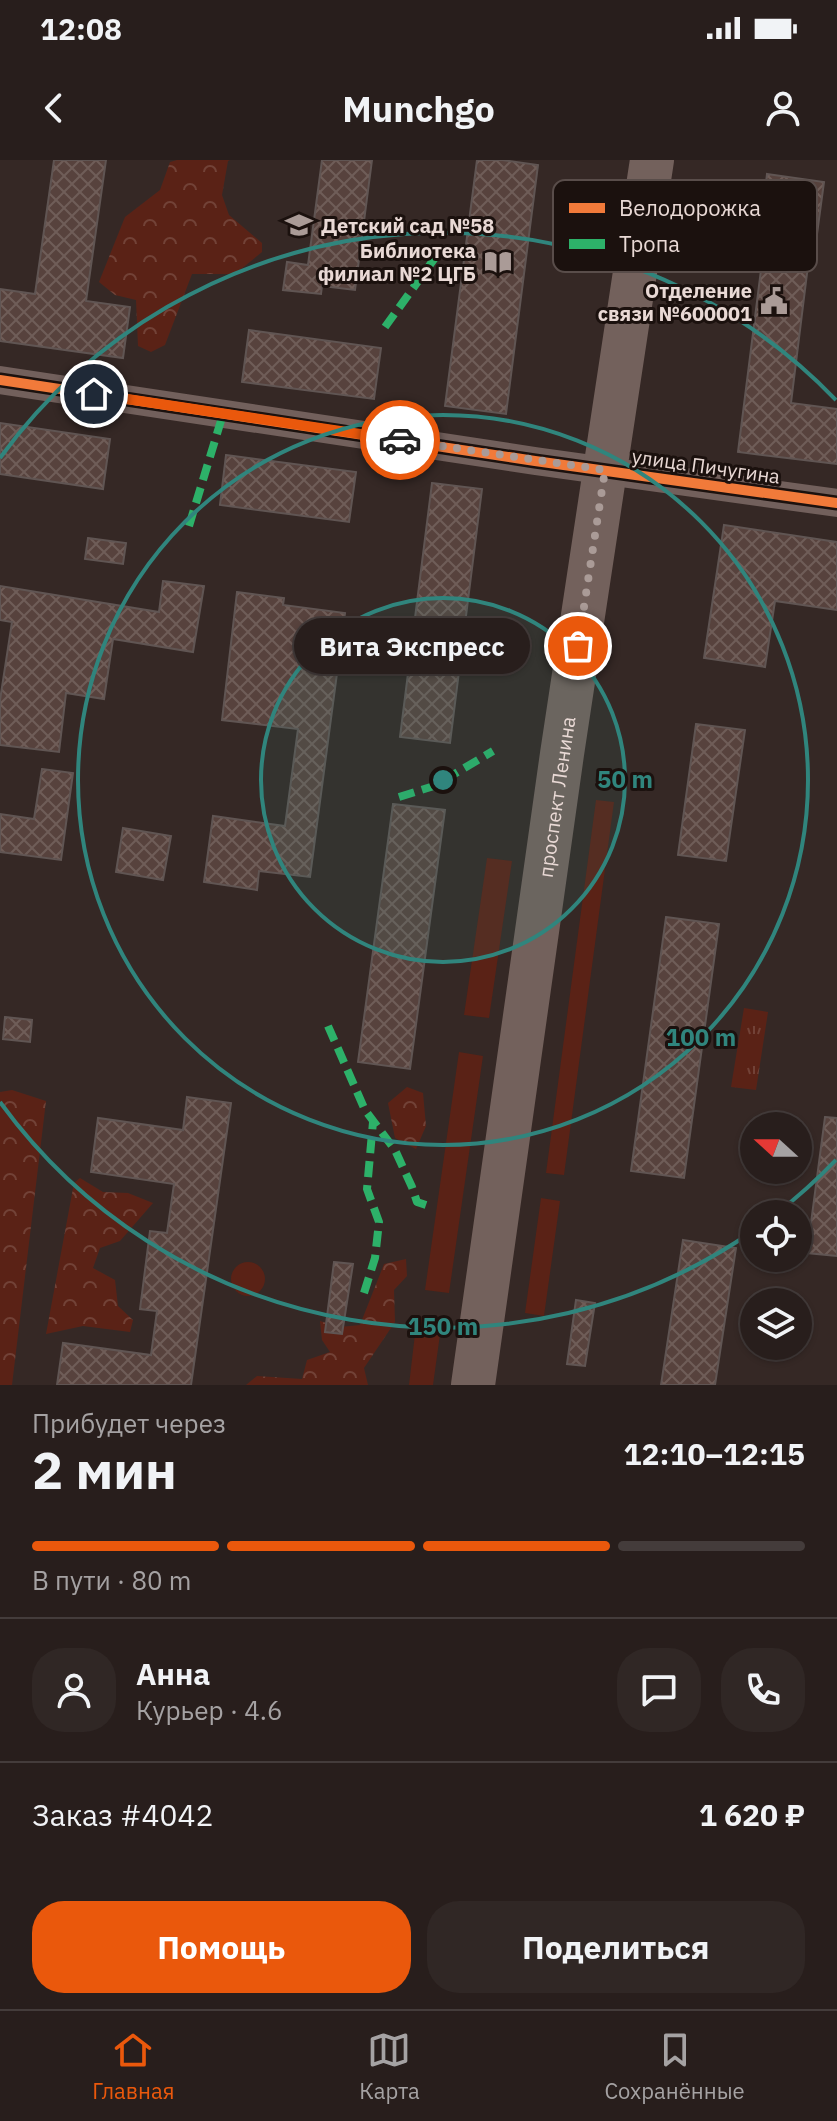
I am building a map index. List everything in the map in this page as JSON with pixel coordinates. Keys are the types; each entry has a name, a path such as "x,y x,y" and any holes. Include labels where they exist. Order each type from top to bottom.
{"main road":[{"name":"проспект Ленина","path":"649,180 652,160"},
{"name":"проспект Ленина","path":"473,1385 562,754 635,272"}],"street":[{"name":"улица Пичугина","path":"0,380 837,503"}],"green space":[{"path":"230,160 222,195 229,215 262,243 262,252 235,274 192,274 165,345 151,352 138,346 136,300 115,295 99,282 125,217 160,190 170,162"},
{"path":"596,800 614,802 564,1175 546,1173"},
{"path":"487,858 512,861 489,1018 464,1015"},
{"path":"744,1008 768,1012 756,1090 731,1087"},
{"path":"459,1052 483,1056 449,1293 425,1290"},
{"path":"407,1087 423,1093 426,1126 416,1149 395,1138 388,1103"},
{"path":"12,1090 46,1101 12,1385 0,1385 0,1092"},
{"path":"80,1178 103,1192 128,1193 153,1203 120,1241 100,1248 93,1268 115,1280 118,1306 133,1320 130,1332 83,1326 46,1334 74,1183"},
{"path":"541,1198 560,1201 544,1316 525,1313"},
{"path":"406,1259 407,1276 394,1290 395,1322 364,1368 368,1385 246,1385 257,1376 302,1379 307,1360 330,1352 322,1340 320,1321 340,1327 360,1325 384,1264"},
{"path":"248,1262 260,1267 265,1279 260,1291 248,1296 236,1291 231,1279 236,1267"},
{"path":"417,1317 442,1320 433,1385 409,1385"}],"building":[{"path":"54,160 106,160 86,301 130,307 123,358 0,341 0,289 35,294"},
{"path":"322,160 372,160 355,290 322,286 321,294 283,290 287,262 308,265"},
{"path":"477,160 538,165 506,414 445,406"},
{"path":"767,174 810,180 766,180"},
{"path":"817,181 824,182 817,234"},
{"path":"761,272 807,272 791,403 837,409 837,464 738,452"},
{"path":"249,330 381,348 374,399 242,382"},
{"path":"0,423 110,439 103,489 0,474"},
{"path":"226,455 356,472 349,522 220,505"},
{"path":"432,483 482,489 450,743 400,737"},
{"path":"724,525 837,542 837,610 775,601 765,667 704,658"},
{"path":"88,538 126,543 123,564 85,559"},
{"path":"163,581 204,586 193,652 113,639 104,699 66,693 59,752 0,745 0,700 12,622 0,620 0,586 159,612"},
{"path":"237,592 284,598 283,605 345,613 310,877 259,871 257,890 204,882 213,816 285,826 298,729 222,720"},
{"path":"696,724 745,730 726,861 678,855"},
{"path":"42,769 73,773 61,860 0,852 0,814 34,819"},
{"path":"393,804 445,810 410,1069 358,1062"},
{"path":"123,828 171,836 163,880 116,872"},
{"path":"666,917 719,924 684,1178 631,1171"},
{"path":"5,1017 32,1020 30,1042 3,1039"},
{"path":"187,1097 231,1103 191,1385 57,1385 63,1343 151,1355 157,1311 140,1309 150,1231 167,1233 174,1184 91,1172 98,1118 183,1130"},
{"path":"825,1117 837,1118 837,1256 812,1254 812,1215"},
{"path":"683,1240 736,1248 715,1385 661,1385"},
{"path":"334,1262 353,1264 342,1334 325,1332"},
{"path":"576,1300 595,1303 585,1366 567,1364"}],"marked path":[{"path":"385,327 437,255"},
{"path":"189,526 223,414"},
{"path":"399,797 434,786 493,751"},
{"path":"328,1026 365,1110 395,1150 417,1202 426,1205"},
{"path":"364,1293 375,1258 379,1222 367,1189 373,1122"}],"cycle path":[{"path":"0,380 837,503"}],"way so far":[{"path":"400,440 605,470 578,646"}],"place":[{"name":"Детский сад №58","path":"299,225"},
{"name":"Библиотека филиал №2 ЦГБ","path":"498,262"},
{"name":"Отделение связи №600001","path":"774,301"},
{"name":"Вита Экспресс","path":"578,646"}],"route":[{"path":"94,394 400,440"}]}
